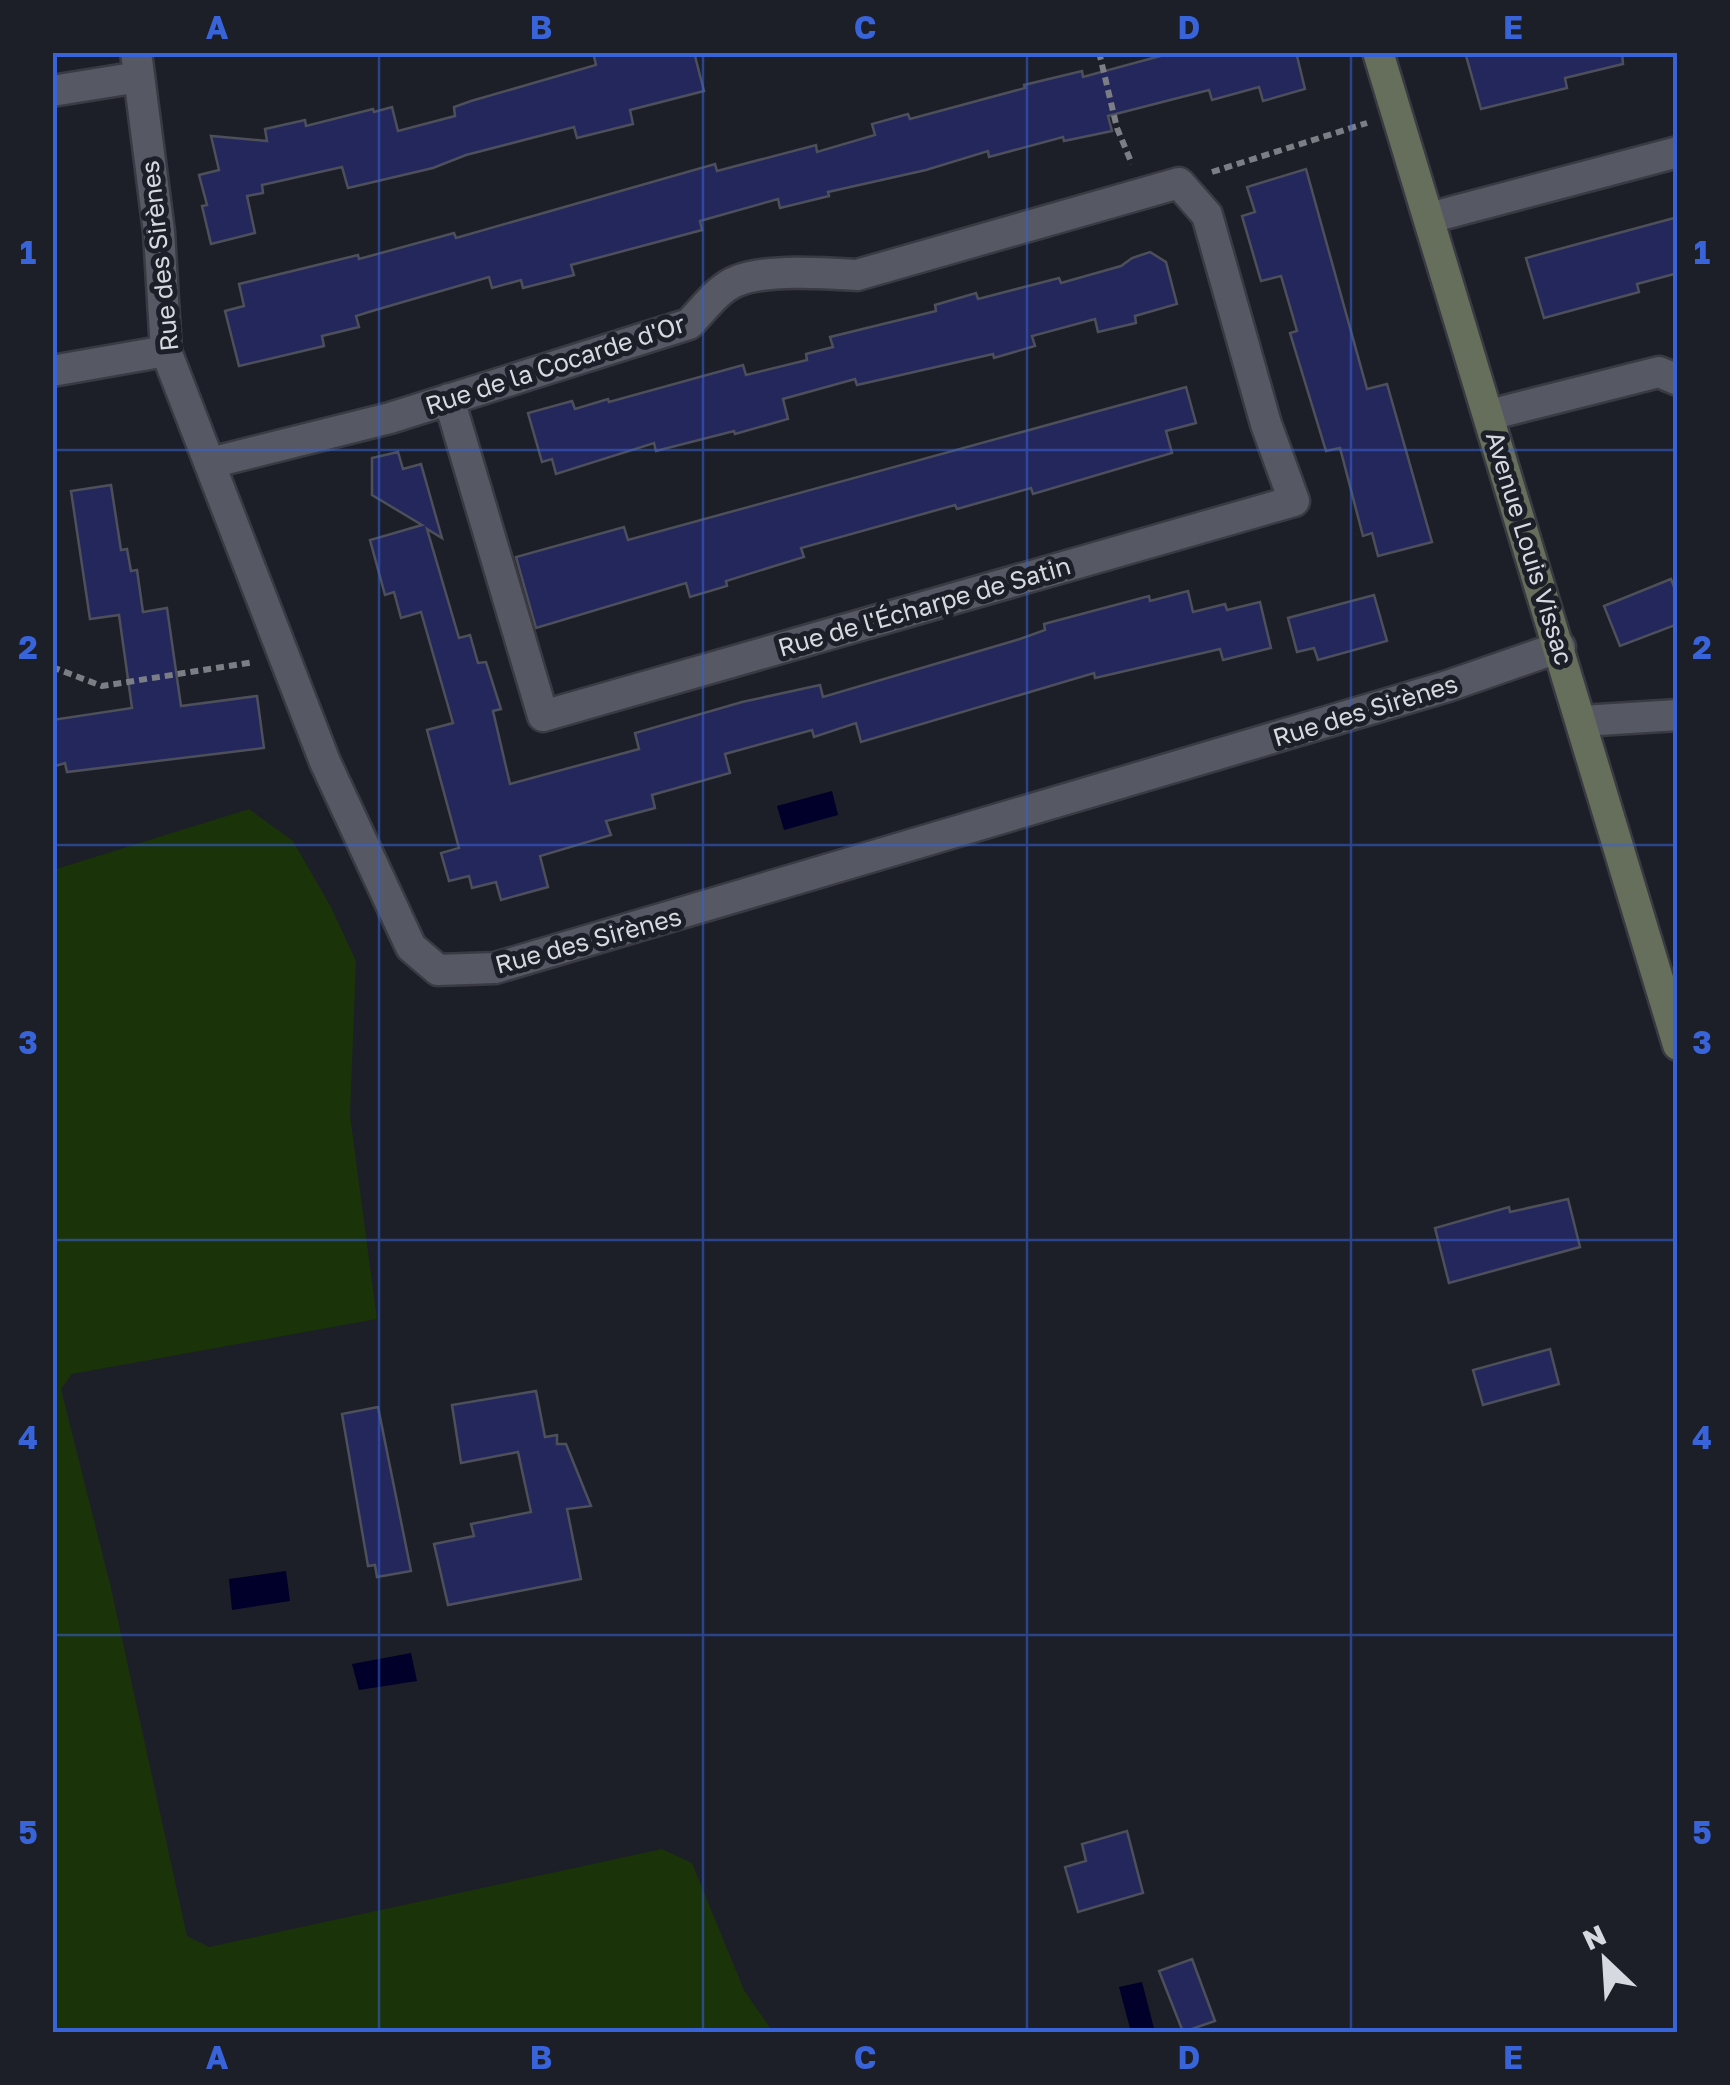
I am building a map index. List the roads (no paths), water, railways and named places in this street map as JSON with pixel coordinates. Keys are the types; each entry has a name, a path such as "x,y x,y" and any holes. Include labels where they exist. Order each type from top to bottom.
{"main road":[{"name":"Avenue Louis Vissac","path":"1378,52 1678,1046"}],"street":[{"path":"52,91 137,65"},
{"name":"Rue des Sirènes","path":"137,65 159,232 166,351 325,762 411,947 438,970 494,968 531,958 1448,686 1560,647"},
{"path":"1428,218 1678,152"},
{"name":"Rue de la Cocarde d'Or","path":"210,463 449,400 690,324 720,291 737,280 809,272 858,275 1179,183"},
{"name":"Rue de l'Écharpe de Satin","path":"449,400 543,716 1294,501 1266,424 1207,215 1179,183"},
{"path":"52,371 166,351"},
{"path":"1489,415 1659,372 1678,380"},
{"path":"1582,721 1678,715"}],"water":[{"path":"832,791 838,815 784,830 777,806"},
{"path":"286,1571 290,1601 232,1610 229,1579"},
{"path":"411,1653 417,1681 359,1690 352,1664"},
{"path":"1142,1982 1155,2032 1131,2032 1119,1987"}]}
